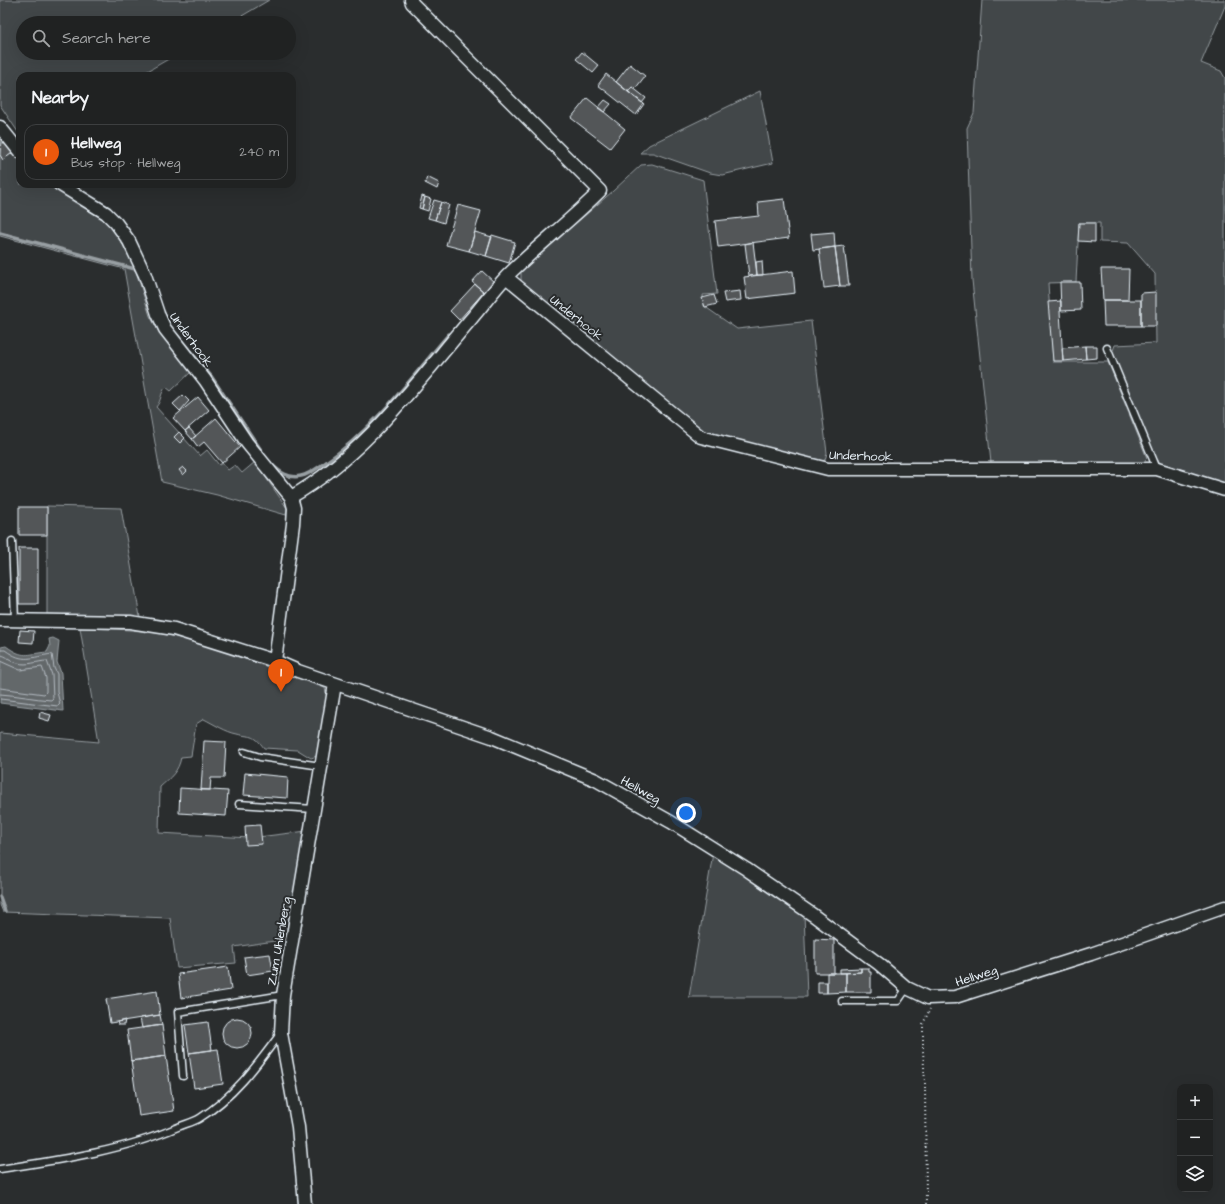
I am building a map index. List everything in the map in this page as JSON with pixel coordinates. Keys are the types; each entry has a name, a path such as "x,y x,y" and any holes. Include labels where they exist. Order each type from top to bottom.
{"street":[{"path":"275,661 293,524 294,508 291,497 312,484 364,441 391,413 506,277 578,213 600,191 412,3 411,0"},
{"path":"0,127 16,147"},
{"name":"Underhook","path":"66,188 96,206 116,223 129,241 139,261 165,329 205,380 247,443 291,497"},
{"name":"Underhook","path":"506,277 701,437 828,469 1157,469 1225,490"},
{"name":"Hellweg","path":"0,620 130,622 174,629 275,661 298,672 492,737 596,780 671,822 746,869 813,915 879,964 907,988 928,998 954,997 1091,954 1225,907"},
{"name":"Zum Uhlenberg","path":"306,1204 298,1127 281,1033 283,995 335,684"}],"lane":[{"path":"1107,348 1157,469"},
{"path":"12,541 15,620"},
{"path":"244,752 260,757 321,766"},
{"path":"240,804 314,809"},
{"path":"842,1001 898,1001 907,988"},
{"path":"183,1076 178,1012 283,995"},
{"path":"0,1169 122,1147 163,1134 200,1118 226,1098 253,1071 281,1033"}],"path":[{"path":"926,1204 926,1083 922,1052 923,1024 936,997"}],"shaded area":[{"path":"0,0 269,0 242,16 16,16 16,60 167,60 146,72 16,72 16,129 0,105"},
{"path":"982,0 1225,0 1225,6 1201,63 1221,71 1225,78 1225,485 1162,464 1155,458 1112,353 1115,345 1156,343 1155,274 1128,243 1100,242 1100,223 1079,223 1076,282 1048,283 1053,362 1108,362 1147,458 1142,464 991,463 972,280 967,128 974,113"},
{"path":"760,91 773,163 722,175 710,173 653,153 640,153 649,145"},
{"path":"13,153 16,156 16,188 55,188 86,205 107,221 117,234 134,265 150,316 159,332 192,371 171,391 166,387 156,407 200,456 207,450 219,465 222,463 228,470 235,465 242,473 255,462 287,508 286,515 217,495 162,482 124,269 0,236 0,155 3,159"},
{"path":"652,164 703,180 717,294 703,295 704,306 737,329 811,321 827,453 825,460 822,461 704,433 521,283 521,271 641,165"},
{"path":"47,506 121,508 140,617 47,614"},
{"path":"80,628 135,630 168,635 228,653 325,688 327,699 320,755 311,758 298,750 264,748 255,738 229,732 204,719 196,724 191,756 181,757 176,770 160,787 159,833 250,838 307,831 288,939 234,947 236,963 177,968 170,918 3,912 0,905 0,733 99,742"},
{"path":"713,853 804,913 807,997 689,997"}],"water":[{"path":"53,638 59,641 57,662 61,673 63,711 0,703 1,647 6,646 17,653 25,655 47,652 50,646 49,639"}],"building":[{"path":"582,52 599,66 593,73 576,59"},
{"path":"630,64 645,76 635,89 632,87 628,92 616,82"},
{"path":"606,74 644,104 636,115 598,85"},
{"path":"632,87 646,98 642,103 628,92"},
{"path":"587,98 625,129 610,148 571,118"},
{"path":"605,100 611,104 604,112 598,108"},
{"path":"1,138 12,153 3,160 0,155"},
{"path":"427,177 439,183 437,189 425,183"},
{"path":"422,196 425,197 422,209 419,208"},
{"path":"425,197 431,199 428,211 422,209"},
{"path":"784,199 789,238 718,247 715,221 759,216 758,202"},
{"path":"434,200 441,202 435,220 428,218"},
{"path":"441,202 449,205 444,223 435,220"},
{"path":"458,205 481,211 469,251 446,245"},
{"path":"1079,223 1095,223 1095,242 1078,241"},
{"path":"475,232 492,237 486,256 469,251"},
{"path":"834,232 835,247 813,250 811,234"},
{"path":"492,235 515,242 509,263 486,256"},
{"path":"753,242 757,275 749,276 745,244"},
{"path":"844,246 849,286 840,286 835,247"},
{"path":"835,247 840,286 824,288 819,249"},
{"path":"762,261 763,275 757,275 756,262"},
{"path":"1101,269 1129,269 1128,300 1103,300"},
{"path":"482,271 494,282 484,292 472,282"},
{"path":"793,271 795,293 747,299 744,277"},
{"path":"1060,282 1080,282 1081,310 1061,311"},
{"path":"475,284 484,292 459,320 450,311"},
{"path":"740,291 741,300 725,302 723,293"},
{"path":"1156,292 1156,326 1141,326 1141,293"},
{"path":"714,295 717,304 705,307 702,298"},
{"path":"1103,300 1141,300 1141,326 1104,326"},
{"path":"1061,301 1060,311 1063,361 1053,361 1048,302"},
{"path":"1085,346 1086,359 1063,361 1062,348"},
{"path":"1085,346 1097,346 1097,358 1086,359"},
{"path":"183,395 189,401 180,411 173,404"},
{"path":"198,397 209,410 185,431 173,418"},
{"path":"216,418 240,447 222,463 204,442 198,447 192,439"},
{"path":"189,428 196,436 192,439 185,431"},
{"path":"179,432 185,438 180,443 174,437"},
{"path":"183,467 187,471 183,475 179,470"},
{"path":"19,507 47,507 47,535 19,535"},
{"path":"19,548 38,548 38,604 19,604"},
{"path":"20,630 34,631 33,643 19,642"},
{"path":"40,712 51,715 49,721 39,718"},
{"path":"204,741 226,742 224,778 211,778 210,790 201,790"},
{"path":"245,773 288,777 287,798 243,795"},
{"path":"180,788 228,791 226,816 179,813"},
{"path":"260,825 262,844 246,845 245,826"},
{"path":"815,939 834,940 834,973 815,973"},
{"path":"270,954 273,971 247,975 244,957"},
{"path":"228,967 231,990 181,998 178,974"},
{"path":"861,968 861,972 840,973 840,969"},
{"path":"861,968 869,968 869,972 871,972 871,992 846,992 846,973 861,972"},
{"path":"827,973 846,973 846,992 827,993"},
{"path":"818,982 827,982 827,993 818,993"},
{"path":"157,991 160,1015 110,1023 106,999"},
{"path":"160,1015 162,1025 142,1028 140,1018"},
{"path":"237,1018 248,1022 252,1033 248,1044 237,1048 226,1044 222,1033 226,1022"},
{"path":"125,1020 124,1025 118,1025 117,1022"},
{"path":"208,1022 212,1050 189,1053 185,1025"},
{"path":"162,1025 166,1056 131,1061 127,1030"},
{"path":"218,1049 223,1084 194,1088 189,1053"},
{"path":"166,1056 174,1111 139,1116 131,1061"}],"waterway":[{"path":"0,233 135,269"},
{"path":"176,334 211,376 263,453"},
{"path":"271,464 284,474 296,477 313,471 343,450 376,419 449,334"},
{"path":"0,897 5,911"}],"place":[{"name":"Hellweg","path":"281,692"}]}
